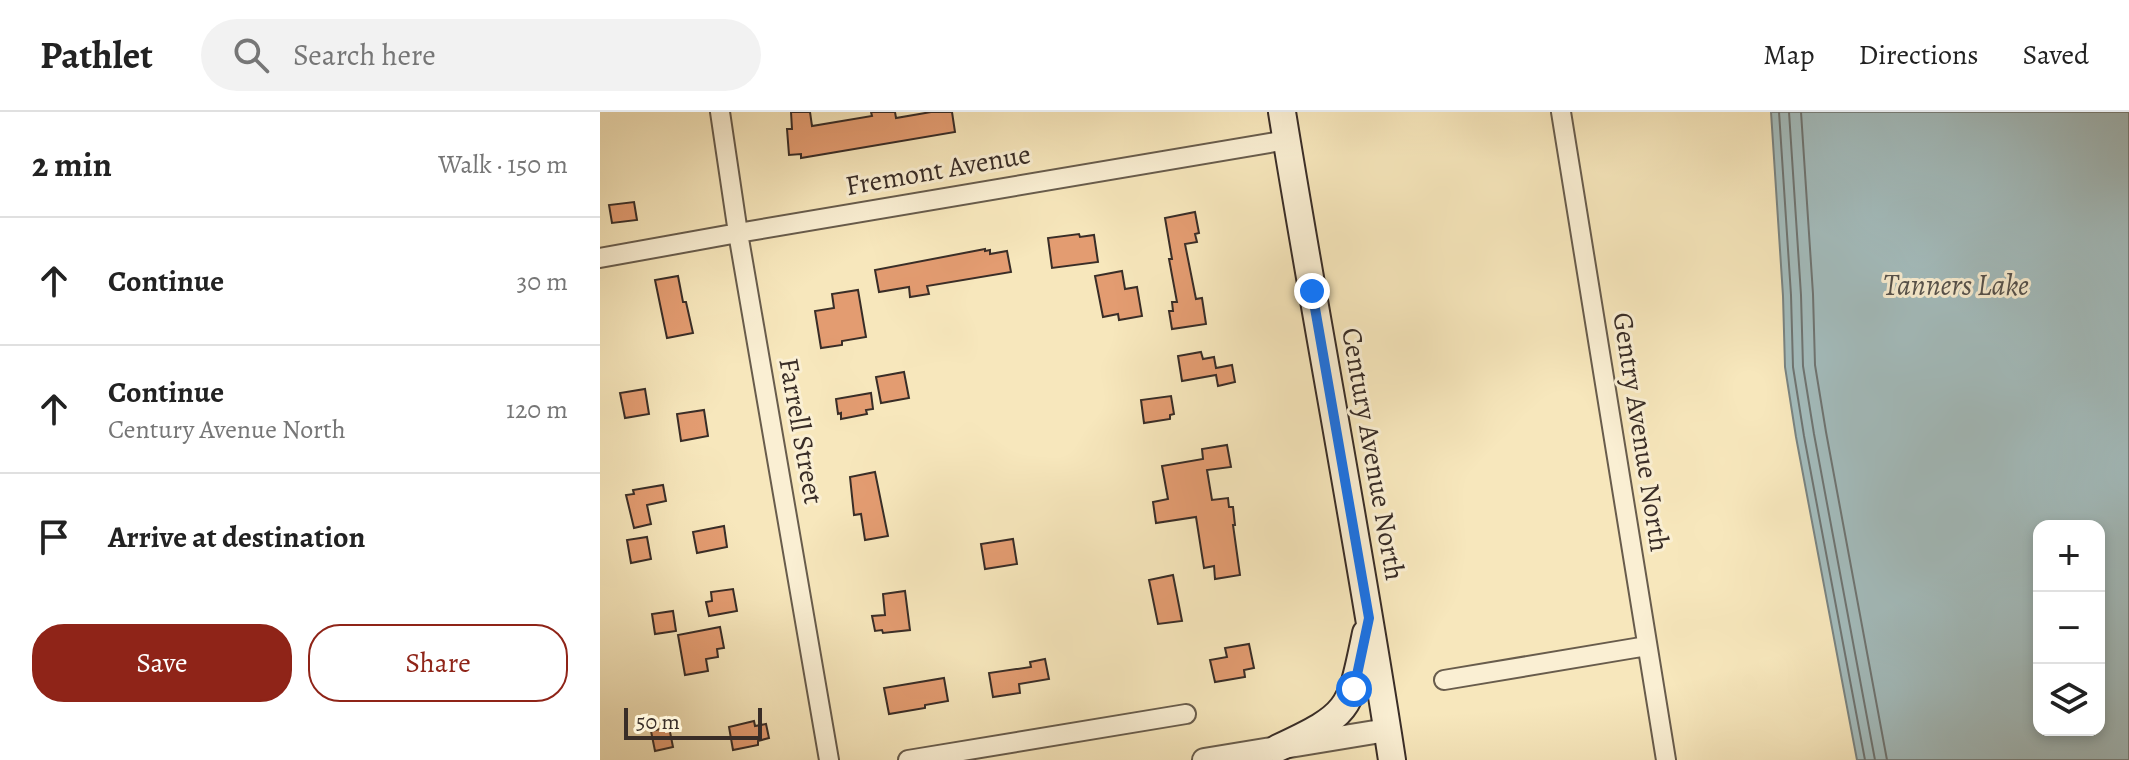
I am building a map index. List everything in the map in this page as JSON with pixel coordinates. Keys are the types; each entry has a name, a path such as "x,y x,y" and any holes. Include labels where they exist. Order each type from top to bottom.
{"main road":[{"name":"Century Avenue North","path":"1282,112 1392,760"},
{"path":"1278,748 1335,718 1347,704 1354,689 1369,618"}],"street":[{"name":"Farrell Street","path":"720,112 829,760"},
{"name":"Gentry Avenue North","path":"1561,112 1666,760"},
{"name":"Fremont Avenue","path":"600,258 1287,140"},
{"path":"1444,680 1647,646"},
{"path":"908,760 1186,714"},
{"path":"1204,760 1387,730"}],"water":[{"name":"Tanners Lake","path":"1771,112 2129,112 2129,760 1857,760 1796,437 1785,367"}],"building":[{"path":"791,112 810,112 812,126 872,116 871,112 895,112 896,118 952,112 955,132 801,158 801,154 789,155 787,129 792,129"},
{"path":"634,202 637,220 612,223 609,205"},
{"path":"1195,212 1199,233 1195,234 1197,242 1185,244 1196,299 1202,298 1206,324 1172,329 1169,311 1173,311 1172,302 1177,302 1165,218"},
{"path":"1079,234 1080,237 1094,235 1098,262 1052,268 1048,238"},
{"path":"990,250 990,254 1007,251 1011,272 927,286 929,294 910,297 909,287 879,292 875,270"},
{"path":"1122,271 1125,289 1137,287 1142,316 1119,320 1118,314 1103,317 1095,276"},
{"path":"678,276 693,333 667,338 655,280"},
{"path":"858,290 866,337 821,348 815,311 834,308 832,294"},
{"path":"1201,352 1203,359 1214,357 1216,368 1232,365 1235,382 1218,386 1216,375 1182,381 1178,356"},
{"path":"904,372 909,398 881,403 876,377"},
{"path":"645,389 649,414 625,418 620,393"},
{"path":"871,393 873,409 866,410 867,414 841,419 836,399"},
{"path":"1171,396 1174,414 1170,415 1170,419 1144,423 1141,400"},
{"path":"704,410 708,436 681,441 677,414"},
{"path":"1227,445 1231,467 1207,470 1212,500 1228,498 1229,507 1233,507 1240,575 1215,579 1214,566 1204,568 1196,517 1156,523 1153,502 1168,499 1162,466 1203,459 1202,449"},
{"path":"875,472 888,536 865,540 861,514 854,515 850,477"},
{"path":"663,485 666,501 647,505 651,524 634,528 626,495 634,494 633,490"},
{"path":"724,526 727,547 697,553 693,532"},
{"path":"647,537 651,559 631,563 627,540"},
{"path":"1013,539 1017,564 985,569 981,544"},
{"path":"1173,575 1182,621 1158,624 1149,580"},
{"path":"733,589 737,611 709,616 706,602 712,601 711,592"},
{"path":"905,591 910,630 875,631 872,616 885,615 883,594"},
{"path":"673,611 676,631 655,634 652,614"},
{"path":"720,627 724,648 717,649 718,657 706,659 708,671 685,675 678,635"},
{"path":"1249,644 1254,668 1244,670 1245,677 1215,682 1210,660 1227,657 1225,648"},
{"path":"1045,659 1049,679 1019,684 1020,693 993,697 989,673 1031,667 1030,662"},
{"path":"944,678 948,701 889,714 884,688"},
{"path":"754,721 755,726 766,724 769,738 758,741 758,745 733,750 729,727"},
{"path":"669,727 673,747 655,751 651,731"}],"route":[{"path":"1312,291 1369,618 1354,689"}]}
